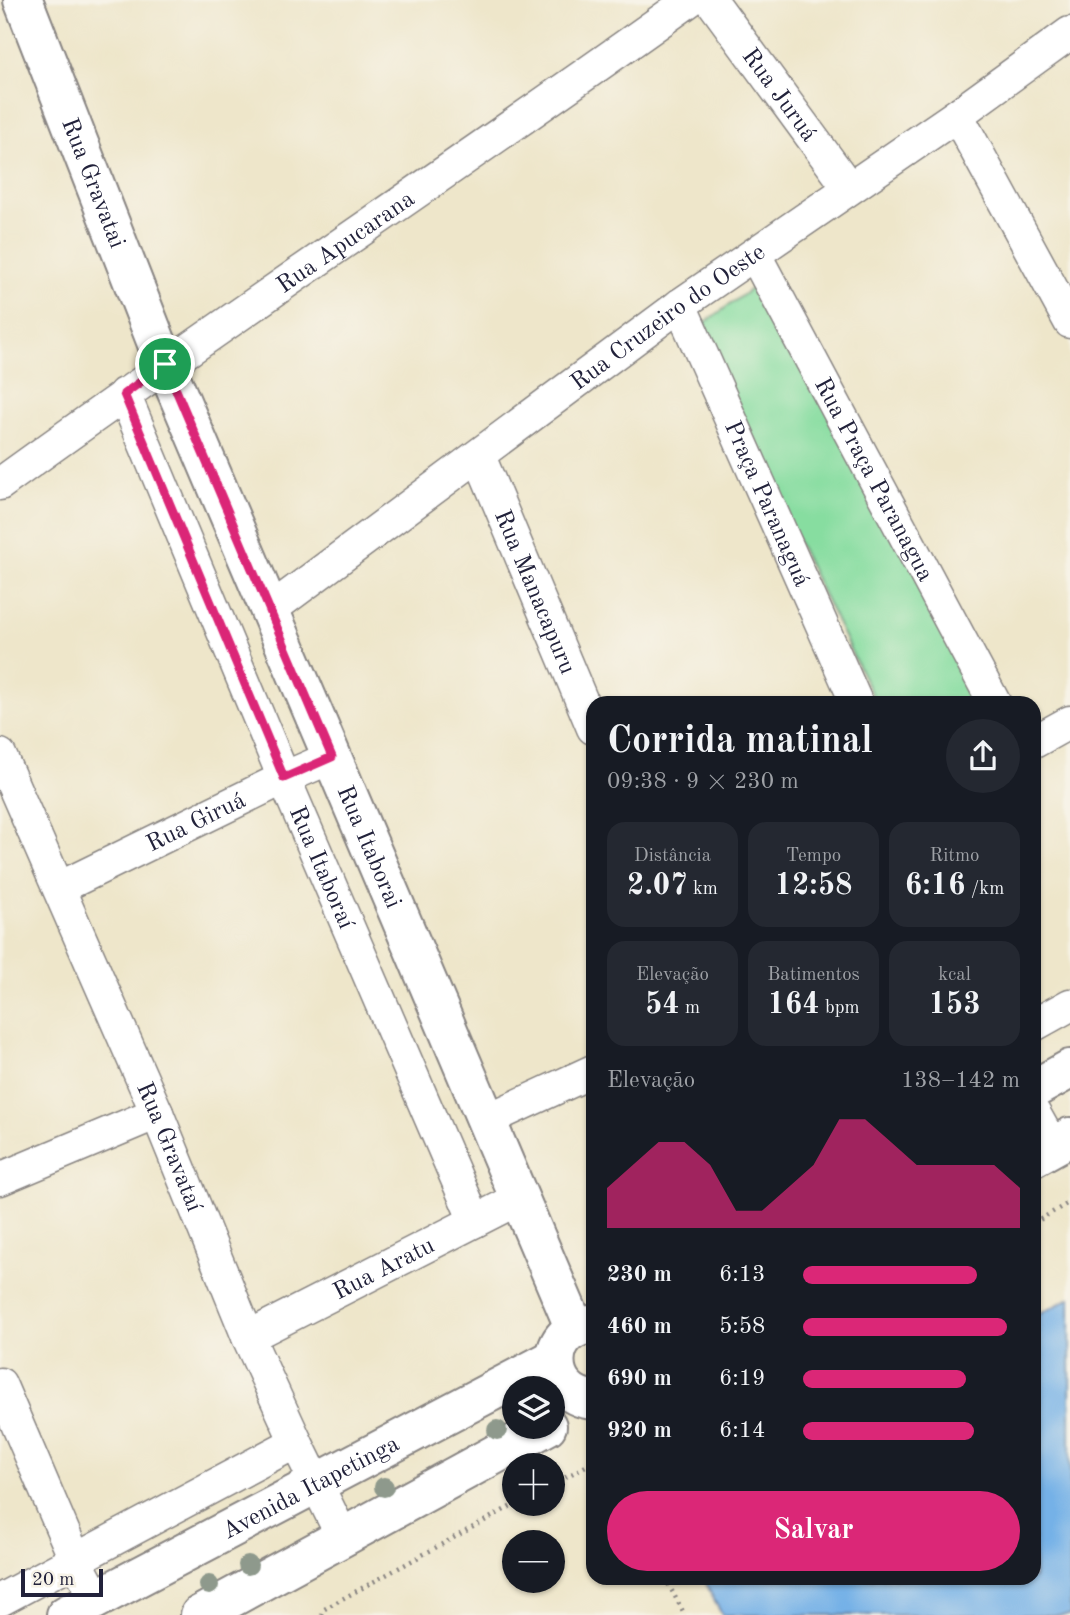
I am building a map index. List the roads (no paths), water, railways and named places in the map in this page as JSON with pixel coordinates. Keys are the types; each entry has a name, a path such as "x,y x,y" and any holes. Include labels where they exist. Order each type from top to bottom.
{"street":[{"name":"Rua Gravatai","path":"23,0 165,364"},
{"name":"Rua Apucarana","path":"0,485 165,364 524,119 690,0"},
{"name":"Rua Juruá","path":"711,0 849,188"},
{"name":"Rua Cruzeiro do Oeste","path":"270,610 680,304 957,115 1070,33"},
{"path":"957,115 1070,322"},
{"name":"Rua Praça Paranagua","path":"755,255 991,696"},
{"name":"Praça Paranaguá","path":"680,304 853,696"},
{"name":"Rua Itaborai","path":"165,364 520,1198 575,1337 560,1382 569,1392 586,1399"},
{"name":"Rua Itaboraí","path":"124,394 284,778 475,1221"},
{"name":"Rua Manacapuru","path":"479,456 586,711"},
{"path":"1041,738 1070,722"},
{"name":"Rua Gravataí","path":"0,755 157,1113 248,1338 342,1536"},
{"name":"Rua Giruá","path":"59,888 332,757"},
{"path":"1041,1021 1070,1005"},
{"path":"1041,1084 1070,1069"},
{"path":"487,1121 586,1074"},
{"path":"0,1179 157,1113"},
{"path":"1041,1126 1053,1147"},
{"name":"Rua Aratu","path":"248,1338 520,1198"},
{"name":"Avenida Itapetinga","path":"81,1607 317,1484 575,1337"},
{"path":"0,1384 75,1559 81,1607"},
{"path":"565,1416 586,1404"},
{"path":"200,1615 523,1439"},
{"name":"Avenida Itapetinga","path":"0,1600 296,1442"}],"water":[{"path":"1070,1298 1070,1615 722,1615 707,1585 1041,1585 1041,1313"}]}
